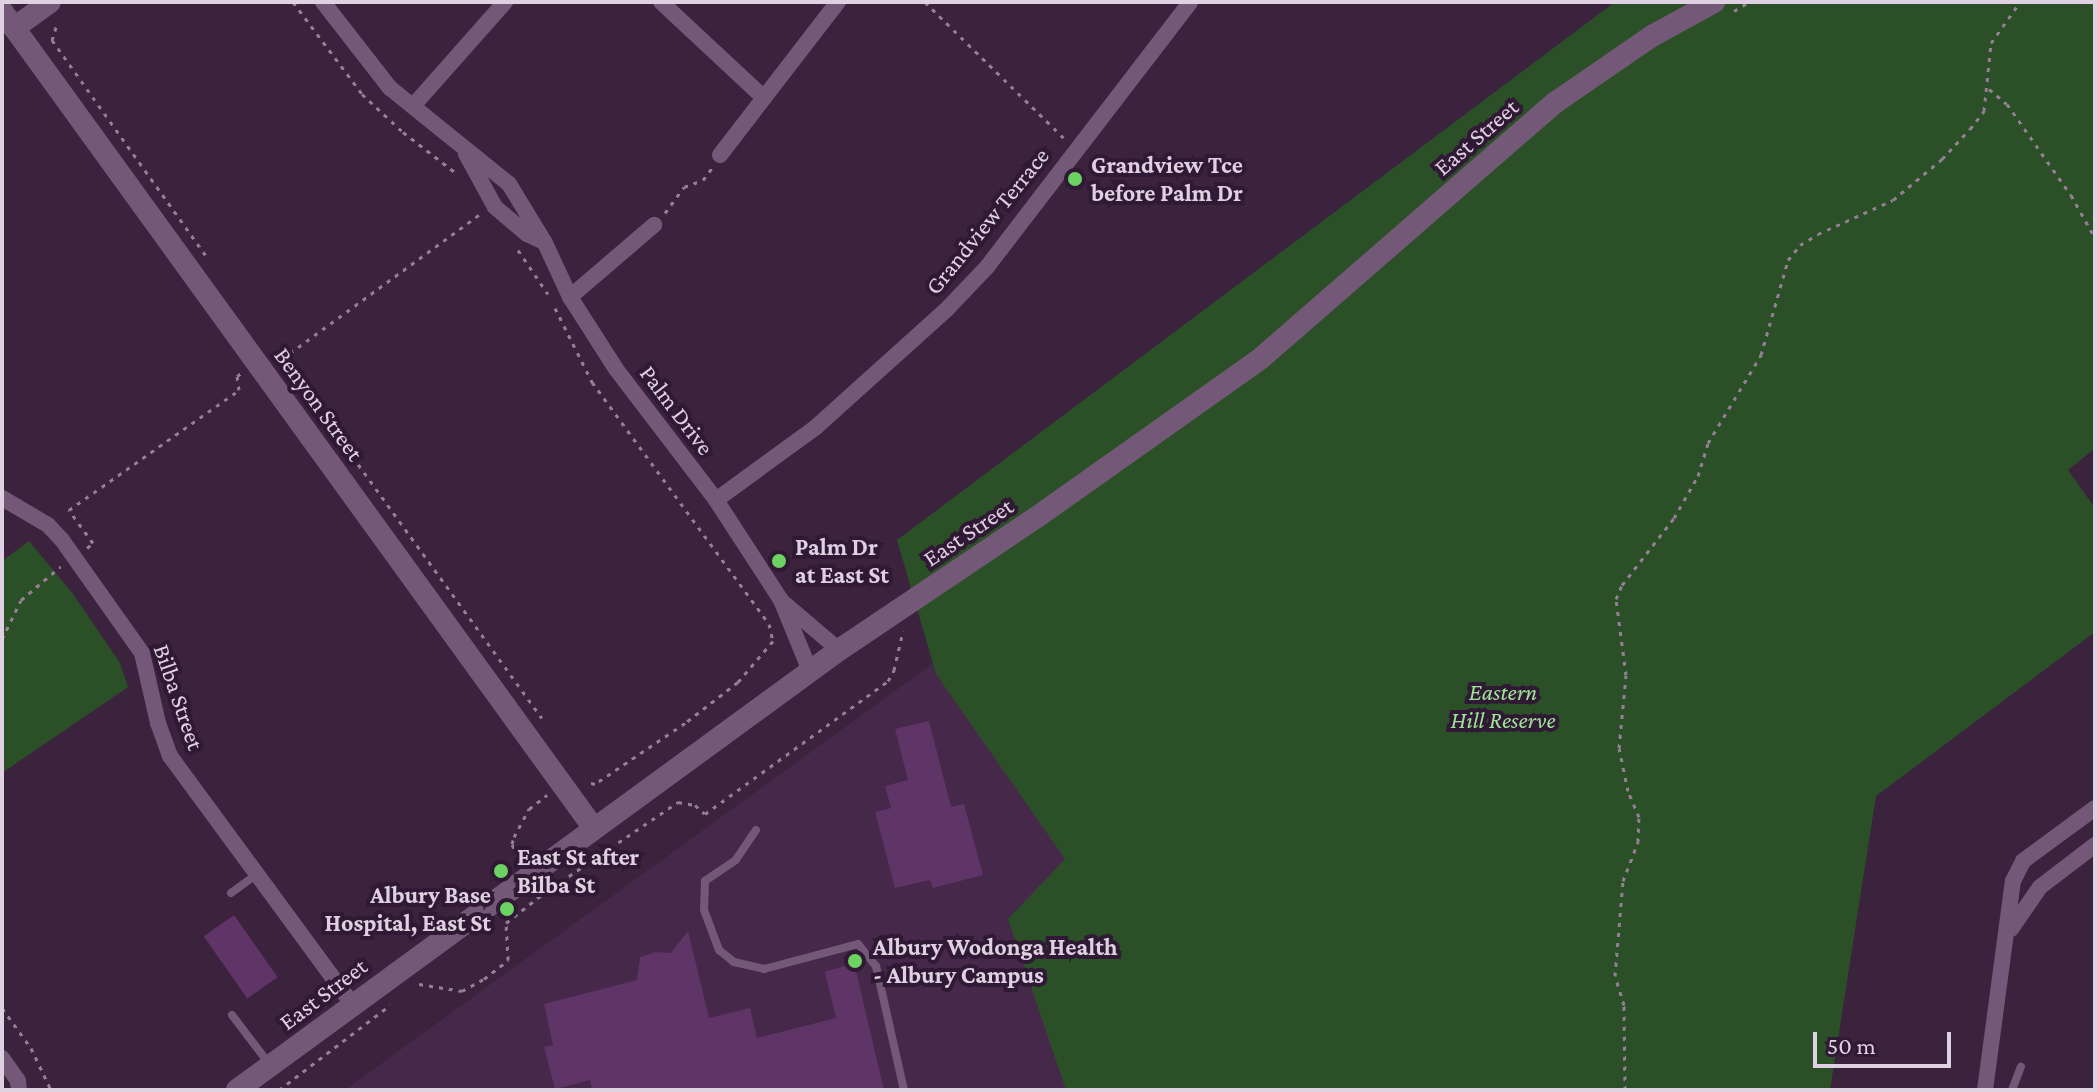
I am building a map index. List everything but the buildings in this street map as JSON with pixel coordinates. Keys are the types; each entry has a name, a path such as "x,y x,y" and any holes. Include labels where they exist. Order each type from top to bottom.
{"main road":[{"path":"8,20 50,2"},
{"name":"East Street","path":"237,1090 839,650 1037,517 1260,359 1556,102 1652,36 1714,2"},
{"name":"Benyon Street","path":"8,20 593,827"}],"street":[{"name":"Palm Drive","path":"323,2 370,65 413,106 509,184 545,243 570,297 616,369 716,500 781,600 810,671"},
{"path":"413,106 505,2"},
{"path":"661,2 764,98"},
{"path":"720,155 838,2"},
{"name":"Grandview Terrace","path":"716,500 816,427 914,341 987,267 1190,2"},
{"name":"Palm Drive","path":"459,143 495,207 527,234 545,243"},
{"path":"570,297 654,225"},
{"name":"Bilba Street","path":"2,498 48,525 62,540 142,653 158,723 170,756 353,1005"},
{"name":"Palm Drive","path":"781,600 839,650"},
{"path":"1985,1090 2008,938 2009,899 2019,866 2095,808"},
{"path":"2008,938 2016,917 2034,892 2095,845"},
{"path":"2,1058 18,1081 19,1090"}],"lane":[{"path":"756,830 736,860 705,881 704,910 719,950 734,962 764,969 858,944 876,966 904,1090"},
{"path":"231,893 257,874"},
{"path":"232,1015 270,1066"},
{"path":"2012,1090 2021,1067"}],"path":[{"path":"293,2 362,94 403,132 462,178 459,143"},
{"path":"925,2 1076,150"},
{"path":"1625,1090 1624,1005 1615,976 1623,881 1638,842 1639,817 1628,791 1619,748 1626,675 1616,599 1622,585 1674,518 1698,476 1708,443 1761,355 1788,260 1800,245 1818,234 1858,219 1915,184 1942,159 1984,111 1991,43 2020,2"},
{"path":"56,27 52,40 210,260"},
{"path":"1987,87 2007,104 2071,195 2095,238"},
{"path":"654,225 684,187 703,180 720,155"},
{"path":"282,359 483,213 478,203"},
{"path":"511,241 550,298 592,382 769,624 773,641 738,682 595,784 589,783 579,770 529,809 512,844 518,857"},
{"path":"274,350 542,719"},
{"path":"93,543 69,510 239,390 237,376"},
{"path":"2,639 21,600 57,570"},
{"path":"2,1008 31,1048 51,1090"}],"shaded area":[{"name":"Albury Wodonga Health - Albury Campus","path":"957,646 1283,1090 345,1090"}],"green space":[{"name":"Eastern Hill Reserve","path":"1615,2 2095,2 2095,448 2068,470 2095,508 2095,632 1876,796 1830,1090 1066,1090 1008,919 1065,859 936,674 897,540"},
{"path":"29,541 73,594 120,663 128,687 2,773 2,561"}],"place":[{"name":"Grandview Tce before Palm Dr","path":"1075,179"},
{"name":"Palm Dr at East St","path":"779,561"},
{"name":"East St after Bilba St","path":"501,871"},
{"name":"Albury Base Hospital, East St","path":"507,909"},
{"name":"Albury Wodonga Health - Albury Campus","path":"855,961"}]}
